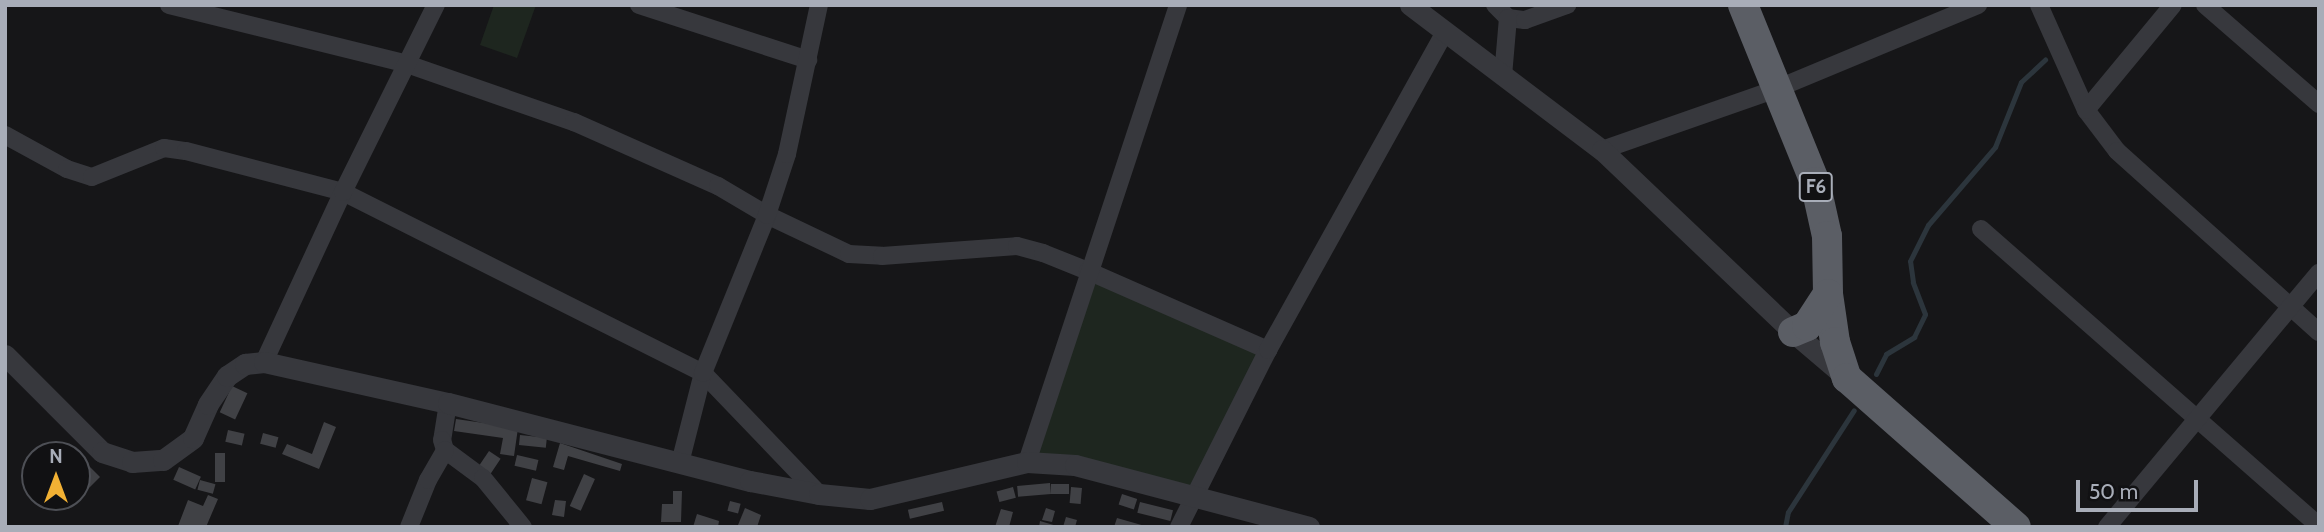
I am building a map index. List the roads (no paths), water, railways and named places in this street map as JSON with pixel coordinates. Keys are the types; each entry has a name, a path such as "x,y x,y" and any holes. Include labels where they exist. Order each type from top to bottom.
{"highway":[{"name":"F6","path":"1743,5 1815,181 1827,236 1828,293 1835,342 1847,378"},
{"path":"1793,332 1807,326 1828,293"},
{"path":"1847,378 2016,527"}],"street":[{"path":"169,5 407,64 617,139 718,186 767,215 849,254 881,256 1017,246 1088,271 1268,349"},
{"path":"264,362 343,192 436,5"},
{"path":"639,5 808,60"},
{"path":"680,463 703,373 767,215 787,154 819,5"},
{"path":"1027,461 1178,5"},
{"path":"1410,5 1602,150 1793,332 1847,378"},
{"path":"1503,76 1501,11 1525,20 1567,5"},
{"path":"1602,150 1776,89 1978,5"},
{"path":"2039,5 2086,110 2117,151 2319,332"},
{"path":"2086,110 2173,5"},
{"path":"2205,5 2319,104"},
{"path":"1179,527 1268,349 1445,32"},
{"path":"5,135 67,169 92,177 164,148 186,151 343,192 703,373 819,494"},
{"path":"1981,229 2197,416 2319,526"},
{"path":"2107,527 2319,273"},
{"path":"5,355 102,452 132,461 163,460 193,438 208,404 227,376 246,364 264,362 449,403 680,463 819,494 870,499 1027,461 1075,465 1309,527"},
{"path":"449,403 442,440 445,450 484,478 523,527"},
{"path":"409,527 428,480 445,450"}],"waterway":[{"path":"1876,374 1886,354 1914,337 1925,314 1913,282 1910,261 1928,225 1995,147 2021,82 2045,60"},
{"path":"1785,527 1788,512 1854,410"}]}
